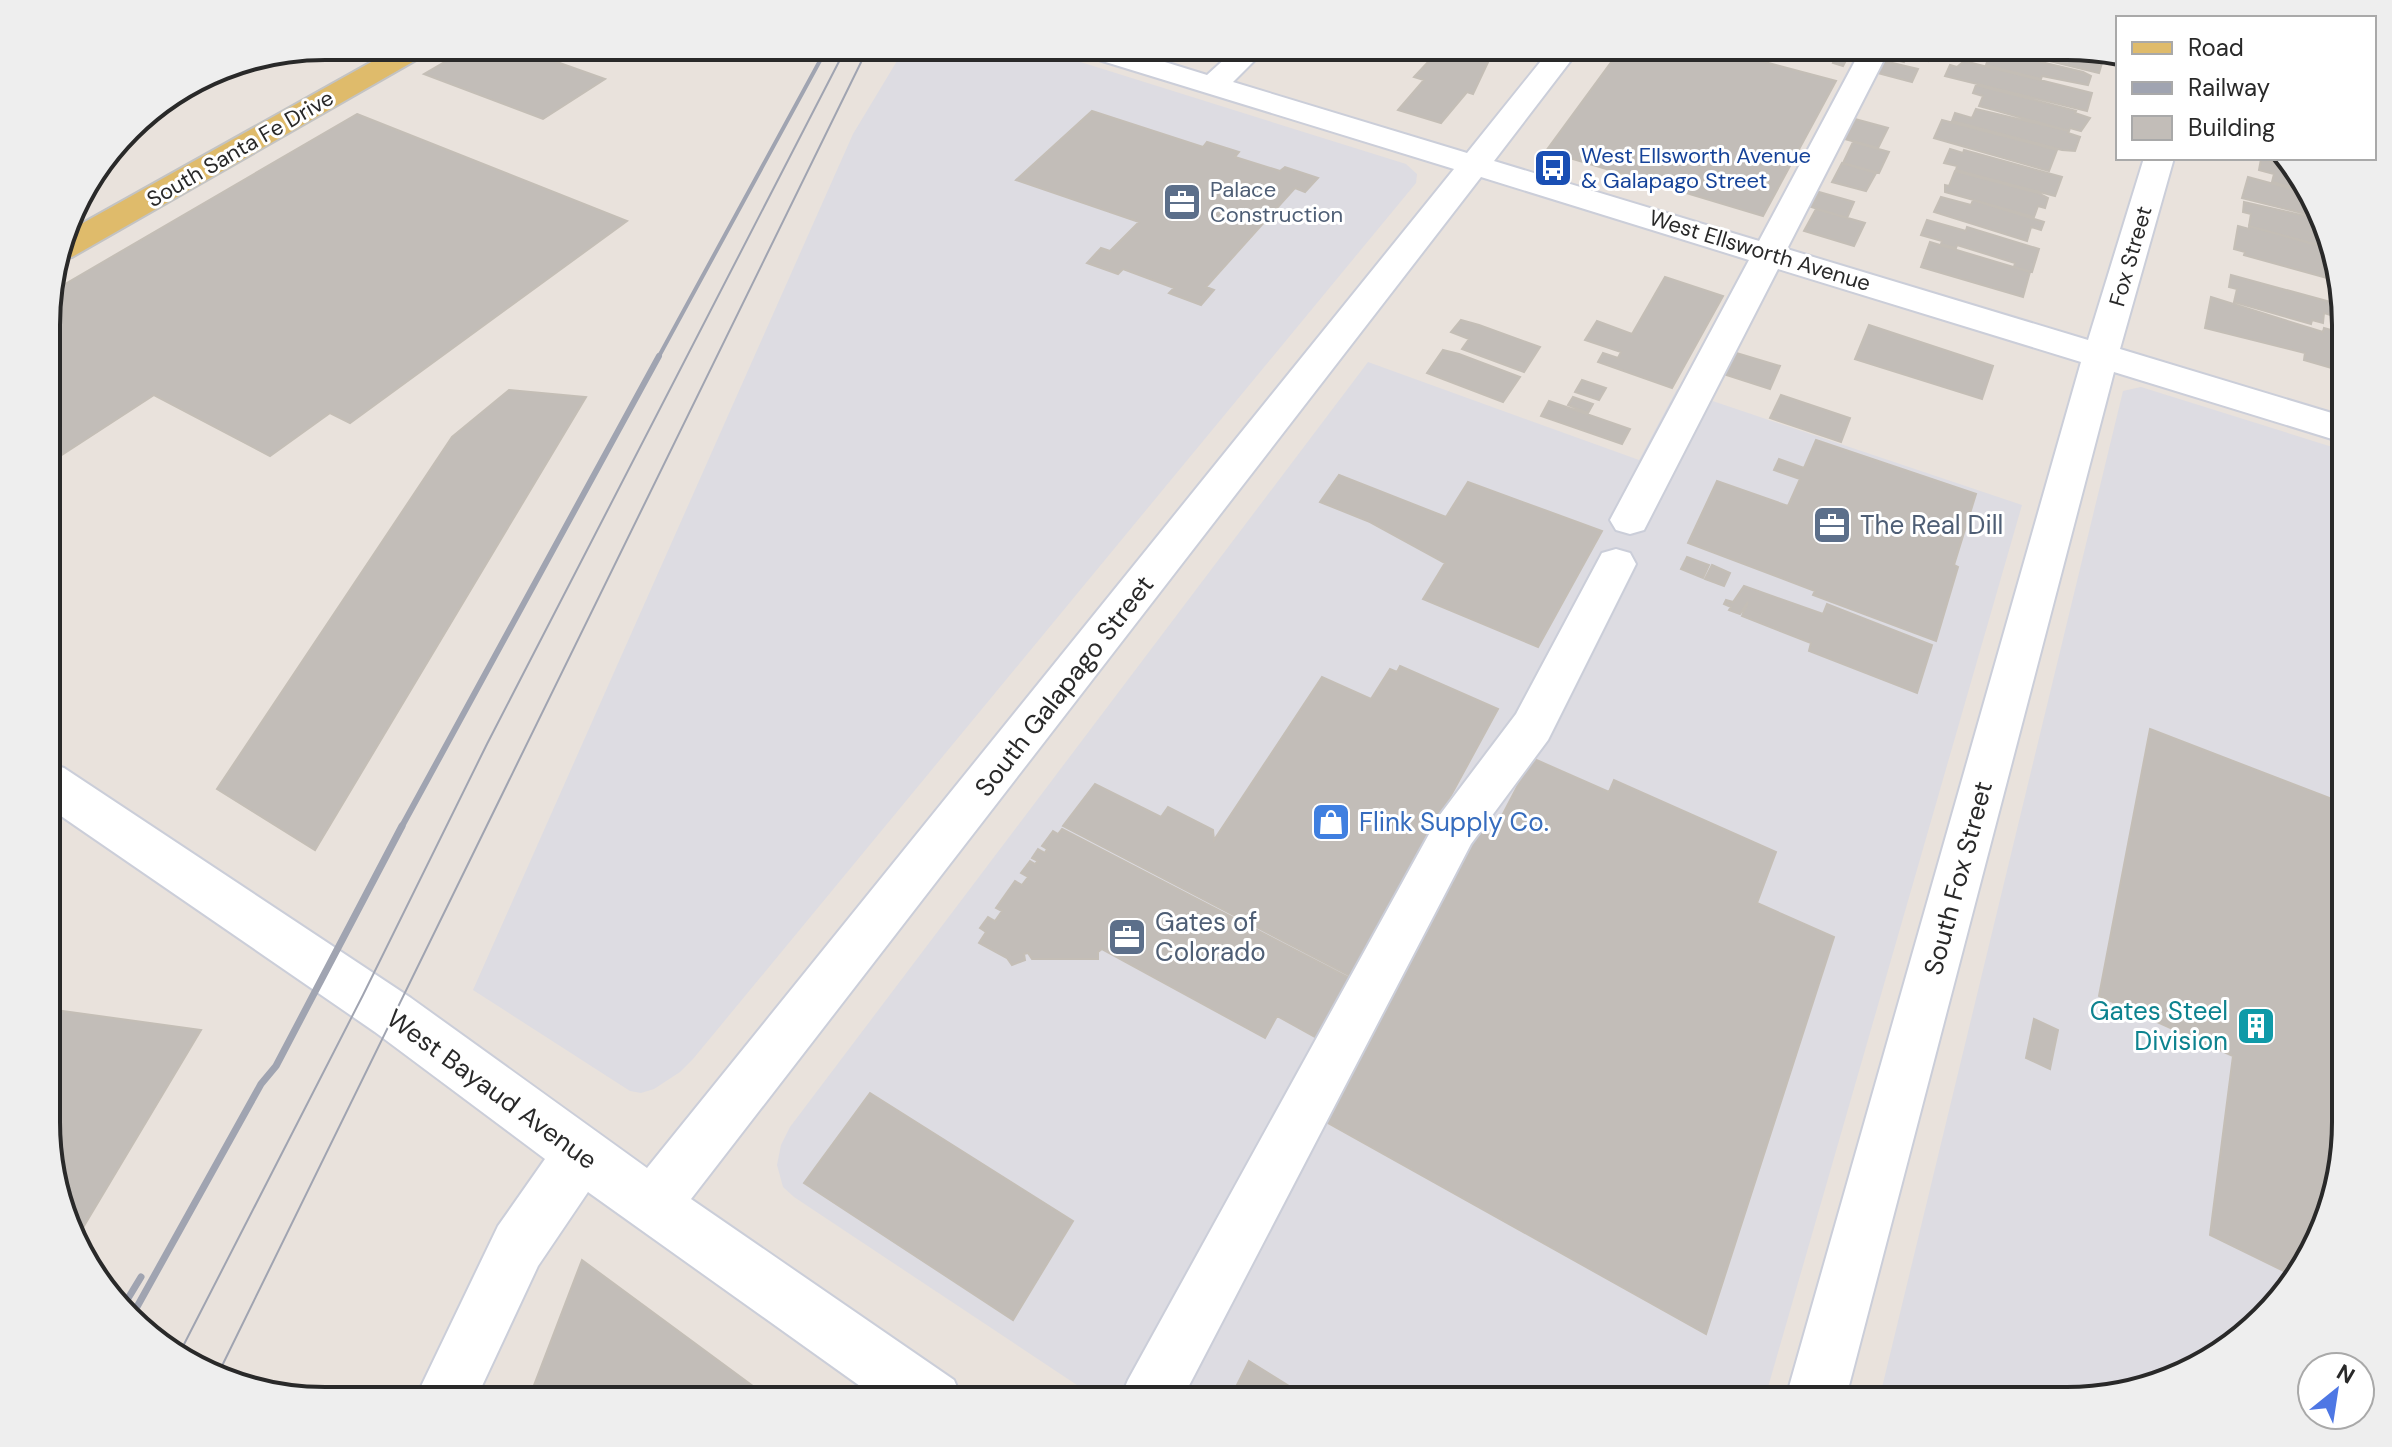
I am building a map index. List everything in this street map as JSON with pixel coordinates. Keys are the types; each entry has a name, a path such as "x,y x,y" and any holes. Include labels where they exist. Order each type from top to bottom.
{"main road":[{"name":"South Santa Fe Drive","path":"73,242 395,60"}],"street":[{"name":"West Ellsworth Avenue","path":"1130,60 1769,252 2331,426"},
{"path":"1213,85 1240,60"},
{"name":"South Galapago Street","path":"652,1205 1557,60"},
{"path":"1157,1387 1455,830 1532,727 1769,252 1870,60"},
{"name":"Fox Street","path":"2101,355 2158,160"},
{"name":"South Fox Street","path":"1819,1386 2101,355"},
{"name":"West Bayaud Avenue","path":"60,790 393,1015 581,1155 912,1387"},
{"path":"451,1387 518,1246 581,1155"}],"shaded area":[{"name":"Palace Construction","path":"898,60 1074,60 1406,164 1417,174 1416,183 693,1059 654,1089 641,1093 630,1091 473,990 853,134"},
{"path":"1368,362 1639,460 1677,389 2022,505 1768,1386 1079,1387 794,1197 783,1187 777,1165 781,1145 790,1127"},
{"path":"2141,387 2331,447 2331,1139 2323,1190 2312,1223 2277,1283 2242,1321 2184,1360 2118,1382 2084,1386 1882,1386 2123,391"}],"building":[{"path":"448,60 551,60 605,79 543,119 424,74"},
{"path":"1426,60 1489,60 1473,94 1467,92 1441,123 1398,110 1424,80 1414,77 1429,61"},
{"path":"1613,60 1757,60 1836,81 1763,216 1546,151"},
{"path":"1835,60 1846,60 1843,66 1833,63"},
{"path":"1988,60 2033,60 2091,76 2088,85 2042,76 2041,79 1986,65"},
{"path":"2045,60 2102,62 2099,73"},
{"path":"1884,61 1918,69 1912,82 1878,73"},
{"path":"1964,61 2092,93 2087,111 1945,76 1950,65 1957,67"},
{"path":"1976,85 2076,111 2090,118 2081,131 2070,128 2069,131 1979,106 1983,96 1973,93"},
{"path":"1976,109 2069,131 2080,137 2075,151 2062,150 1952,121 1955,113 1972,118"},
{"name":"Palace Construction","path":"1092,111 1203,147 1207,142 1239,152 1235,157 1280,171 1285,167 1318,178 1305,192 1295,188 1206,287 1214,290 1201,305 1169,293 1174,288 1123,269 1118,274 1087,263 1101,248 1110,251 1139,222 1016,180"},
{"path":"357,114 627,221 350,423 330,413 270,456 154,395 60,456 63,285"},
{"path":"1855,119 1888,128 1878,148 1845,139"},
{"path":"1942,120 2057,150 2049,171 1934,138"},
{"path":"1853,142 1889,152 1879,173 1843,163"},
{"path":"1950,149 1963,153 1964,150 2062,177 2055,196 1956,170 1957,166 1944,163"},
{"path":"2261,160 2275,162 2292,187 2272,182 2274,174 2259,170"},
{"path":"1842,163 1876,173 1866,191 1832,182"},
{"path":"1955,171 2038,193 2048,198 2045,208 2038,206 2034,217 1945,192 1945,185 1949,186"},
{"path":"2248,177 2294,189 2307,214 2242,198"},
{"path":"1819,192 1854,202 1847,218 1811,207"},
{"path":"1941,197 1971,205 1973,200 2044,222 2041,230 2031,227 2027,241 1934,212"},
{"path":"2244,202 2308,217 2319,245 2249,226 2251,214 2243,212"},
{"path":"1816,209 1865,223 1854,246 1804,231"},
{"path":"1927,220 1966,231 1967,227 2039,249 2032,272 2014,267 2015,263 1957,245 1956,248 1941,244 1942,241 1921,235"},
{"path":"2238,226 2249,229 2249,226 2319,246 2327,278 2244,255 2245,252 2234,249"},
{"path":"1930,242 2030,272 2023,297 1921,267"},
{"path":"2231,275 2331,302 2331,315 2324,313 2323,323 2312,320 2311,324 2234,302 2237,289 2229,287"},
{"path":"1665,277 1723,296 1672,388 1598,362 1603,353 1618,358 1621,352 1585,340 1597,321 1632,334"},
{"path":"2211,297 2323,332 2324,328 2331,330 2331,368 2304,360 2305,353 2205,328"},
{"path":"1461,320 1540,347 1524,372 1462,349 1469,339 1451,332"},
{"path":"1869,325 1993,366 1982,399 1855,359"},
{"path":"1443,350 1520,377 1503,402 1427,373"},
{"path":"1733,352 1780,366 1770,389 1723,374"},
{"path":"1582,380 1606,388 1599,400 1575,392"},
{"path":"509,390 586,397 315,850 217,789 452,437"},
{"path":"1781,395 1850,418 1841,442 1770,418"},
{"path":"1573,397 1593,404 1588,413 1568,405"},
{"path":"1549,401 1630,429 1622,444 1541,416"},
{"name":"The Real Dill","path":"1816,440 1976,494 1954,565 1958,567 1936,641 1813,595 1815,591 1688,543 1717,481 1788,506 1800,479 1774,470 1779,459 1804,468"},
{"path":"1339,475 1446,517 1468,482 1602,531 1538,647 1423,599 1445,563 1370,522 1320,502"},
{"path":"1687,557 1709,565 1703,578 1681,569"},
{"path":"1712,565 1730,573 1724,586 1705,579"},
{"path":"1744,586 1823,614 1827,604 1932,645 1917,693 1809,651 1811,643 1742,616 1748,602 1740,614 1729,610 1731,607 1724,604 1726,600 1733,602"},
{"name":"Flink Supply Co.","path":"1400,666 1498,709 1352,977 1063,826 1095,784 1161,817 1168,807 1213,830 1214,840 1322,677 1371,699 1390,669 1397,672"},
{"name":"Gates Steel Division","path":"2150,729 2331,799 2330,1156 2312,1223 2285,1271 2210,1235 2233,1056 2099,996"},
{"path":"1532,758 1609,792 1614,780 1776,852 1757,903 1834,937 1706,1334 1321,1119 1475,827 1492,835"},
{"name":"Gates of Colorado","path":"1062,829 1355,981 1322,1041 1277,1016 1265,1038 1102,949 1098,952 1098,959 1032,959 1028,953 1024,954 1025,960 1012,965 1007,958 979,943 986,932 980,928 988,917 995,921 1002,911 996,908 1015,881 1022,885 1028,877 1021,873 1030,861 1035,864 1038,861 1032,858 1038,849 1045,853 1047,849 1042,846 1053,831 1058,834"},
{"path":"60,1011 201,1030 83,1228 69,1190 62,1156"},
{"path":"2034,1019 2058,1030 2050,1069 2026,1058"},
{"path":"870,1093 1073,1221 1013,1320 804,1183"},
{"path":"582,1260 754,1387 533,1387"},
{"path":"1249,1361 1290,1386 1236,1386"}],"tram line":[{"path":"184,1345 363,995 487,744 840,60"},
{"path":"222,1366 862,60"}],"railway":[{"path":"658,358 820,60"},
{"path":"401,828 659,356"},
{"path":"137,1308 261,1084 276,1066 402,826"},
{"path":"128,1299 141,1277"}],"place":[{"name":"West Ellsworth Avenue & Galapago Street","path":"1553,168"},
{"name":"Palace Construction","path":"1182,202"},
{"name":"The Real Dill","path":"1832,525"},
{"name":"Flink Supply Co.","path":"1331,822"},
{"name":"Gates of Colorado","path":"1127,937"},
{"name":"Gates Steel Division","path":"2256,1026"}]}
